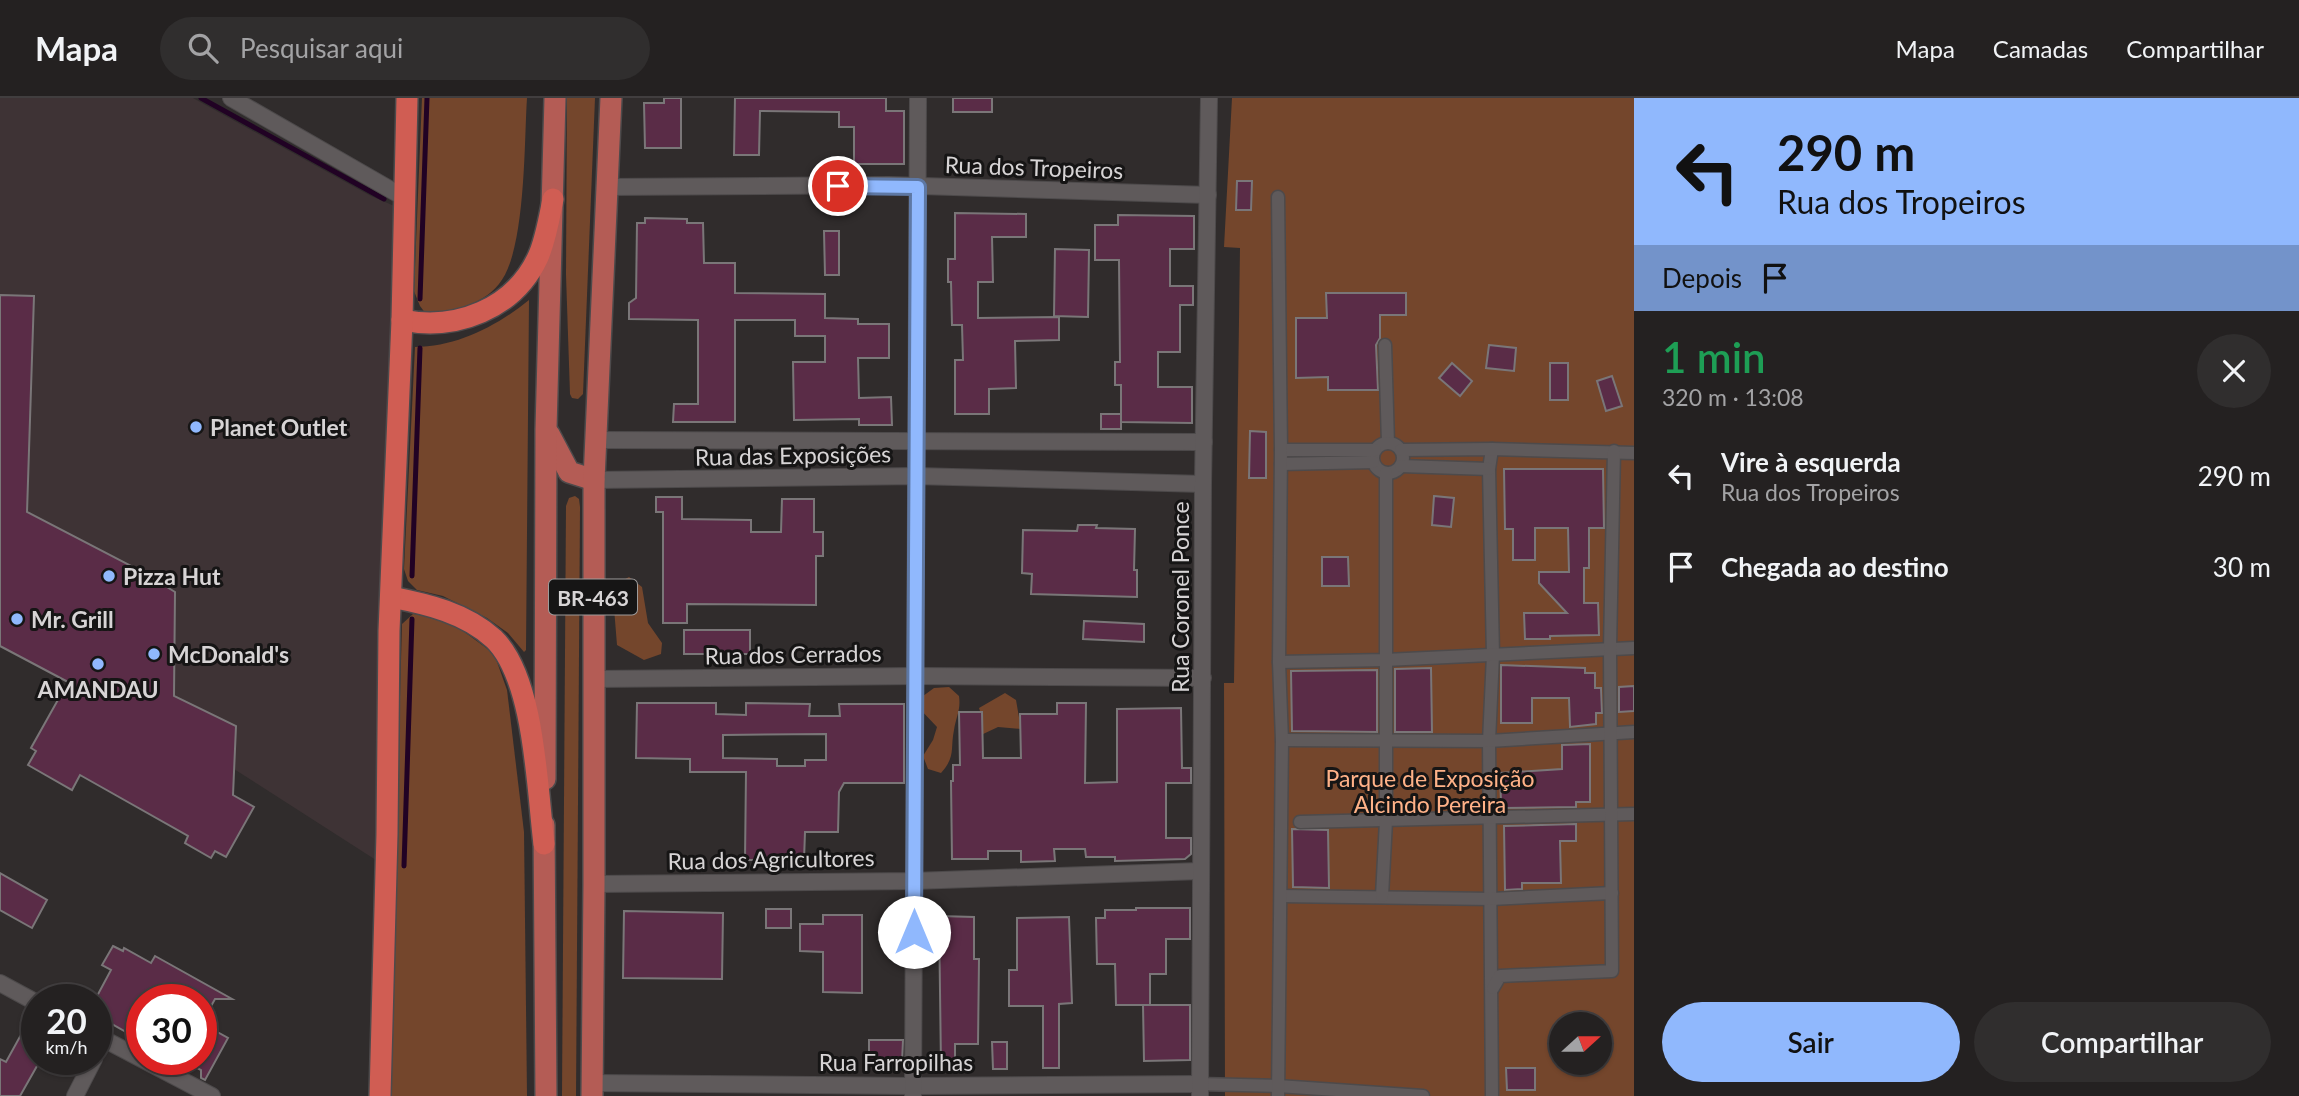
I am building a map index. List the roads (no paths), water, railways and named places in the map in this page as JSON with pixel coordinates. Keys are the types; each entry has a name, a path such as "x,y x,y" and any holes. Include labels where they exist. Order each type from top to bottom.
{"highway":[{"path":"380,1096 391,597 402,320 407,98"},
{"path":"402,320 441,324 471,318 498,304 521,284 537,258 553,199"},
{"path":"391,597 421,603 456,615 495,640 508,657 518,677 529,723 544,844"}],"main road":[{"name":"BR-463","path":"546,1096 546,429 555,98"},
{"name":"BR-463","path":"592,1089 594,480 611,98"},
{"path":"546,429 569,472 594,480"}],"street":[{"path":"231,98 405,198"},
{"path":"913,1091 918,98"},
{"name":"Rua Coronel Ponce","path":"1200,1090 1203,484 1209,98"},
{"name":"Rua dos Tropeiros","path":"606,187 918,187 1208,195"},
{"path":"1278,197 1281,457 1279,662 1282,740 1278,1091"},
{"path":"1281,457 1374,456 1388,443 1385,345"},
{"name":"Rua das Exposições","path":"595,440 1204,442"},
{"path":"1388,443 1401,450 1492,449 1634,453"},
{"path":"1492,449 1489,469 1493,655 1489,741 1492,1096"},
{"path":"1374,456 1379,470 1386,473 1396,471 1401,466 1401,450"},
{"path":"1493,988 1500,976 1612,971 1609,648 1614,451"},
{"path":"1401,466 1489,469"},
{"path":"1382,896 1386,821 1386,473"},
{"name":"Rua das Exposições","path":"594,480 916,476 1203,484"},
{"path":"1279,662 1384,660 1634,648"},
{"name":"Rua dos Cerrados","path":"593,678 1203,678"},
{"path":"1282,740 1489,741 1634,732"},
{"path":"1300,822 1634,814"},
{"name":"Rua dos Agricultores","path":"594,884 914,881 1200,871"},
{"path":"1281,896 1491,899 1612,894"},
{"path":"0,983 21,994"},
{"path":"112,1043 212,1096"},
{"path":"75,1096 86,1075"},
{"name":"Rua Farropilhas","path":"592,1089 1200,1090"},
{"path":"1200,1090 1423,1096"}],"waterway":[{"path":"201,98 384,199"},
{"path":"420,299 427,98"},
{"path":"412,576 420,348"},
{"path":"404,866 412,619"}],"place":[{"name":"Planet Outlet","path":"196,427"},
{"name":"Pizza Hut","path":"109,576"},
{"name":"Mr. Grill","path":"17,619"},
{"name":"McDonald's","path":"154,654"},
{"name":"AMANDAU","path":"98,664"}],"park label":[{"name":"Parque de Exposição Alcindo Pereira","path":"1430,791"}]}
